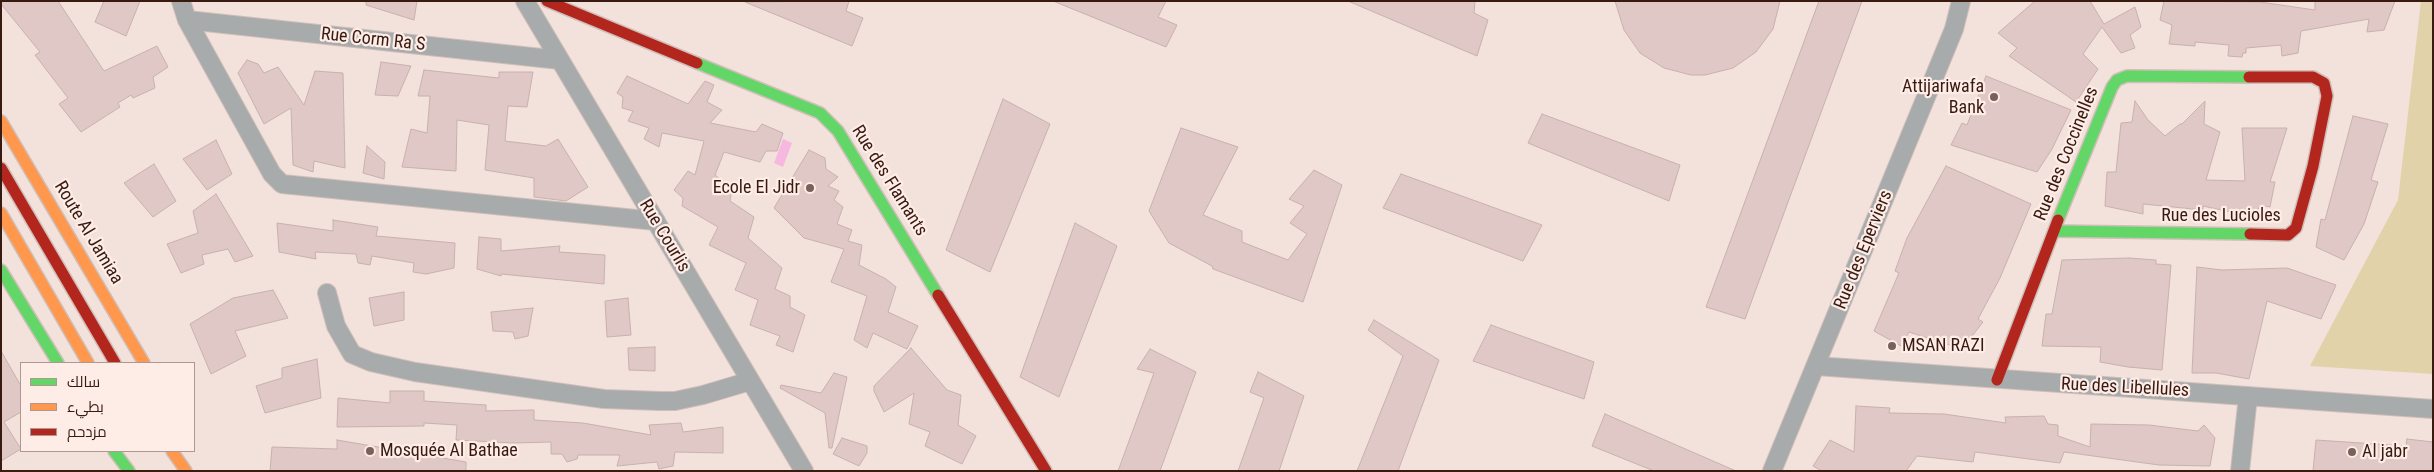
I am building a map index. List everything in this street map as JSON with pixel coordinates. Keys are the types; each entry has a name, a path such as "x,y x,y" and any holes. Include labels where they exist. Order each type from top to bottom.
{"street":[{"path":"181,1 187,20 272,174 282,184 656,222"},
{"name":"Rue Courlis","path":"525,1 804,471"},
{"name":"Rue des Flamants","path":"547,1 803,105 826,119 838,131 1046,471"},
{"name":"Rue des Eperviers","path":"1772,471 1954,29 1962,1"},
{"name":"Rue des Eperviers","path":"1954,29 1976,1"},
{"name":"Rue Corm Ra S","path":"187,20 560,60"},
{"name":"Rue des Coccinelles","path":"1997,380 2054,231 2112,87 2117,80 2127,76 2313,77 2324,83"},
{"name":"Rue des Lucioles","path":"2054,231 2288,235 2296,228 2313,166 2327,96 2324,83"},
{"name":"Route Al Jamiaa","path":"1,121 143,362"},
{"path":"1,168 114,362"},
{"path":"1,213 87,362"},
{"path":"1,270 57,362"},
{"path":"327,292 336,326 352,354 371,362 416,372 604,399 660,401 675,401 703,395 750,380"},
{"name":"Rue des Libellules","path":"1816,366 2433,409"},
{"path":"2240,471 2248,396"},
{"path":"115,452 137,469"},
{"path":"173,452 186,471"},
{"path":"184,452 192,471"}],"shaded area":[{"path":"2421,1 2433,1 2433,374 2310,366 2398,200"},
{"path":"783,139 792,143 783,167 774,163"}],"building":[{"path":"1,1 58,1 104,71 157,46 168,67 153,77 155,88 133,98 131,95 118,103 120,107 81,132 59,104 68,98 35,55 40,52 1,4"},
{"path":"104,1 140,1 126,36 95,22"},
{"path":"366,1 417,1 414,20 366,5"},
{"path":"849,1 846,11 863,18 852,46 745,2"},
{"path":"1053,1 1166,1 1158,17 1177,25 1166,47"},
{"path":"1348,1 1475,1 1474,13 1488,20 1477,56"},
{"path":"1615,1 1780,1 1773,29 1756,52 1733,68 1705,75 1691,75 1664,68 1640,53 1624,30"},
{"path":"1819,1 1862,1 1745,319 1706,307"},
{"path":"2035,1 2090,1 2104,24 2135,7 2141,27 2130,35 2135,48 2121,53 2102,27 2083,54 2098,69 2076,102 2009,56 2017,48 1998,33"},
{"path":"2164,1 2260,2 2315,10 2315,1 2395,1 2384,30 2367,32 2369,19 2301,31 2298,53 2282,56 2281,45 2246,48 2246,53 2243,53 2242,57 2228,56 2229,45 2195,42 2195,46 2169,44 2172,25 2160,20"},
{"path":"247,60 258,64 264,73 278,67 304,105 315,71 343,73 345,168 314,161 313,172 293,165 291,108 264,124 238,73"},
{"path":"381,62 411,66 398,96 375,95"},
{"path":"424,70 499,78 499,72 533,72 527,107 508,106 505,141 546,146 558,139 588,187 566,201 534,197 534,178 485,170 489,125 457,120 456,171 402,167 411,129 427,133 430,96 418,96"},
{"path":"627,76 688,104 705,81 714,85 707,102 722,110 710,123 756,132 762,124 783,133 777,151 766,151 760,162 724,152 715,175 732,189 730,201 754,217 748,238 782,268 775,289 790,296 790,307 805,315 793,352 776,345 780,336 750,325 758,300 735,290 746,263 709,245 718,227 682,206 683,198 674,190 688,171 695,175 704,141 662,133 659,147 644,139 649,128 628,121 633,111 622,108 623,97 617,93"},
{"path":"1986,76 2071,110 2052,149 2037,172 1951,145 1962,123 1967,125"},
{"path":"1003,99 1050,124 990,272 946,250"},
{"path":"2135,101 2148,120 2165,136 2182,124 2205,101 2204,124 2220,132 2206,180 2245,181 2242,128 2287,128 2270,182 2275,182 2270,207 2260,205 2255,217 2203,206 2203,210 2143,204 2143,214 2105,206 2107,172 2116,172 2121,123 2132,122"},
{"path":"1542,114 1680,165 1669,201 1528,143"},
{"path":"2353,116 2388,124 2371,180 2378,182 2364,224 2344,260 2316,247 2321,219 2325,220"},
{"path":"1181,128 1238,147 1203,215 1242,231 1242,242 1288,260 1307,234 1290,223 1304,206 1289,199 1314,170 1342,185 1303,302 1213,269 1212,266 1169,243 1149,211"},
{"path":"216,140 232,174 207,190 183,159"},
{"path":"367,146 385,162 384,179 363,173"},
{"path":"809,150 825,158 826,169 838,177 828,186 839,191 834,200 843,207 837,224 852,230 848,241 862,245 859,265 886,279 896,287 888,312 918,326 907,349 873,333 867,348 854,340 867,296 831,282 844,249 804,238 774,208"},
{"path":"154,164 176,201 153,217 124,183"},
{"path":"1946,166 2031,204 2000,278 1978,319 1983,322 1962,349 1909,332 1901,346 1874,331 1899,273 1895,271 1907,238"},
{"path":"1401,174 1542,225 1523,261 1383,208"},
{"path":"216,194 253,256 235,262 228,249 202,255 204,264 181,273 167,244 198,233 193,211"},
{"path":"333,220 378,227 376,236 455,243 454,268 426,274 413,272 414,263 372,256 370,265 358,263 356,254 315,252 316,259 279,252 277,223 333,231"},
{"path":"1075,223 1117,246 1059,397 1020,377"},
{"path":"479,237 501,239 501,251 560,246 559,252 605,255 604,284 501,274 501,276 477,269"},
{"path":"2129,258 2156,260 2156,264 2171,265 2162,370 2100,362 2101,347 2042,346 2046,314 2052,314 2062,260"},
{"path":"2197,267 2222,270 2287,268 2336,285 2321,319 2267,301 2249,379 2216,373 2192,373"},
{"path":"273,290 288,318 235,331 246,356 211,374 190,324 233,298"},
{"path":"404,292 404,320 374,326 369,298"},
{"path":"628,298 631,335 607,337 605,301"},
{"path":"533,308 528,336 515,339 513,332 493,331 491,312"},
{"path":"1374,320 1439,360 1398,471 1357,471 1403,356 1368,330"},
{"path":"1491,325 1594,362 1584,399 1473,361"},
{"path":"655,347 655,371 629,370 628,348"},
{"path":"911,348 947,390 961,395 958,425 976,436 962,464 925,446 930,432 909,424 914,393 884,412 874,391 874,386"},
{"path":"1150,349 1196,372 1160,471 1118,471 1154,373 1137,369"},
{"path":"1,351 20,384 20,413 4,422 20,450 1,461"},
{"path":"317,359 321,398 265,413 256,386 282,378 282,368"},
{"path":"1258,372 1304,396 1279,471 1238,471 1264,398 1250,392"},
{"path":"834,373 847,377 832,448 829,448 825,413 780,388 781,385 821,393"},
{"path":"390,391 424,391 424,401 486,405 486,411 534,410 534,420 583,423 651,435 649,425 681,423 683,432 723,427 723,453 675,452 673,466 659,469 657,462 617,466 620,455 578,455 577,459 567,462 562,454 551,454 551,442 514,443 456,440 457,425 424,423 424,426 337,427 338,398 390,403"},
{"path":"1856,406 1890,408 1889,413 1944,414 2006,423 2005,417 2044,416 2048,424 2058,425 2058,436 2090,447 2091,424 2149,425 2198,431 2204,425 2215,438 2210,466 2159,465 2064,452 2060,463 1975,452 1973,462 1917,456 1906,471 1822,471 1813,466 1830,440 1854,452"},
{"path":"1605,414 1736,471 1654,471 1592,446"},
{"path":"842,438 867,446 867,453 859,466 833,454"},
{"path":"2407,439 2433,442 2433,471 2313,471 2316,440 2406,446"},
{"name":"Mosquée Al Bathae","path":"337,440 466,462 466,471 270,471 272,447 337,449"}],"traffic: fast":[{"path":"697,63 820,113 838,131 938,295"},
{"path":"2058,220 2112,87 2117,80 2127,76 2249,77"},
{"path":"2054,231 2250,234"},
{"path":"1,270 57,362"},
{"path":"115,452 129,471"}],"traffic: slow":[{"path":"1,121 143,362"},
{"path":"1,213 87,362"},
{"path":"173,452 186,471"}],"traffic: jam":[{"path":"547,1 697,63"},
{"path":"2249,77 2313,77 2324,83 2327,96 2313,166 2296,228 2288,235 2250,234"},
{"path":"1,168 114,362"},
{"path":"1997,380 2058,220"},
{"path":"938,295 1046,471"}],"place":[{"name":"Attijariwafa Bank","path":"1994,97"},
{"name":"Ecole El Jidr","path":"810,188"},
{"name":"MSAN RAZI","path":"1892,346"},
{"name":"Mosquée Al Bathae","path":"370,451"},
{"name":"Al jabr","path":"2352,452"}]}
